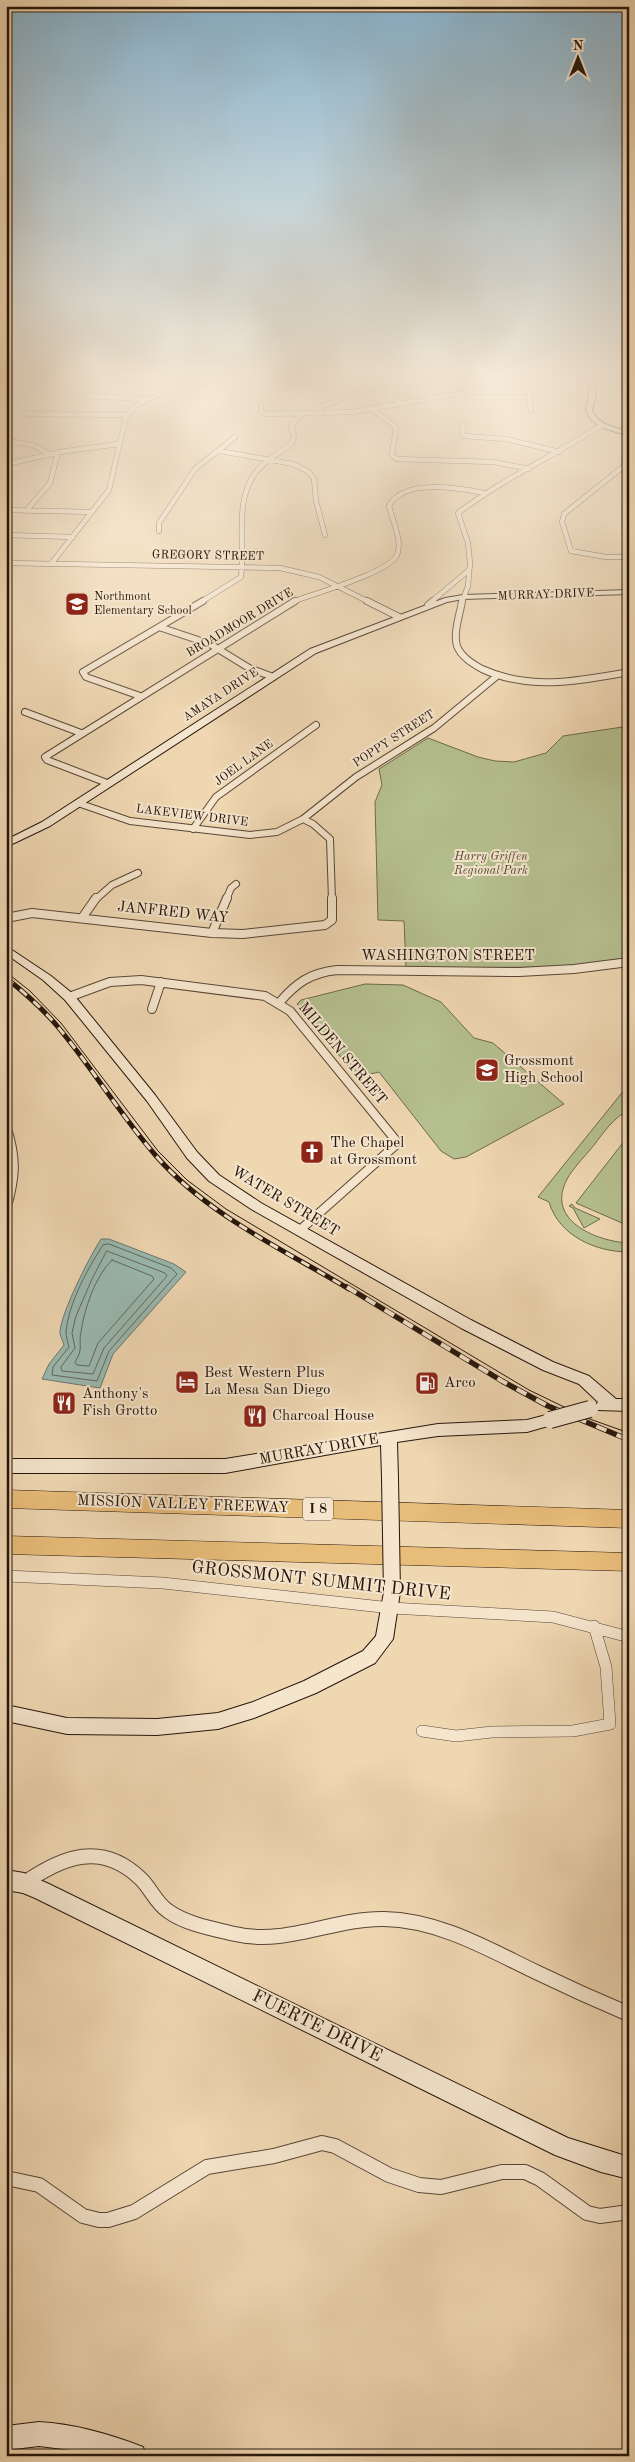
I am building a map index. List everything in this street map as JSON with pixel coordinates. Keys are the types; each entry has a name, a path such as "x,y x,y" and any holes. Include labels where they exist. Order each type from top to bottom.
{"highway":[{"name":"MISSION VALLEY FREEWAY","path":"6,1499 629,1519"},
{"path":"6,1547 39,1546 629,1562"}],"main road":[{"name":"MURRAY DRIVE","path":"463,597 629,592"},
{"name":"AMAYA DRIVE","path":"6,844 46,824 313,651 428,606 463,597"},
{"name":"WATER STREET","path":"6,949 47,978 69,997 152,1098 192,1155 208,1173 256,1206 466,1324 548,1366 584,1380 610,1404"},
{"name":"MURRAY DRIVE","path":"6,1466 225,1466 438,1430 527,1426 610,1404 629,1406"},
{"path":"6,1713 67,1726 157,1727 218,1721 254,1710 310,1687 369,1657 384,1639 392,1600 388,1437"},
{"name":"FUERTE DRIVE","path":"12,1884 563,2147 601,2162 629,2168"},
{"path":"6,2438 32,2434 79,2438 134,2456"}],"street":[{"path":"26,510 44,489"},
{"path":"51,564 109,489"},
{"path":"159,531 159,523 182,489"},
{"path":"140,696 82,674 241,577 245,496 247,489"},
{"path":"316,489 325,535"},
{"name":"BROADMOOR DRIVE","path":"107,784 47,760 45,757 292,602 335,585 376,572 391,563 397,556 399,547 389,506 391,498 396,494 419,489"},
{"name":"BROADMOOR DRIVE","path":"461,489 484,493"},
{"path":"492,489 464,506 457,516 468,543 469,570 467,593 463,597 457,647 465,658 497,676 523,682 561,683 629,672"},
{"path":"595,489 564,514 562,522 571,551 606,557 629,557"},
{"path":"6,510 92,512"},
{"path":"6,535 73,537"},
{"name":"GREGORY STREET","path":"6,563 243,566 292,570 319,577 399,617"},
{"path":"428,606 469,570"},
{"path":"159,626 198,639 218,648 249,668 273,677"},
{"name":"POPPY STREET","path":"303,819 356,777 434,728 497,676"},
{"path":"25,712 81,733"},
{"name":"JOEL LANE","path":"193,829 216,797 316,725"},
{"name":"LAKEVIEW DRIVE","path":"78,802 130,821 261,835 282,831 303,819"},
{"name":"JANFRED WAY","path":"6,918 32,913 243,934 318,927 332,920 333,916 330,839 313,824 303,819"},
{"path":"82,918 97,894 121,879 138,873"},
{"path":"212,932 231,888 236,884"},
{"name":"WASHINGTON STREET","path":"279,1002 297,982 324,972 541,970 629,962"},
{"name":"MILDEN STREET","path":"69,997 116,980 141,980 265,996 279,1002 290,1011 398,1143 300,1230"},
{"path":"152,1009 162,982"},
{"path":"6,1125 17,1159 16,1177 7,1207"},
{"name":"GROSSMONT SUMMIT DRIVE","path":"6,1576 163,1583 392,1600 553,1617 594,1626 629,1637"},
{"path":"422,1731 456,1736 492,1732 573,1731 610,1724 606,1667 594,1626"},
{"path":"12,1884 54,1863 77,1856 95,1856 113,1860 135,1873 167,1911 206,1926 244,1936 272,1939 383,1919 420,1922 474,1942 629,2014"},
{"path":"6,2178 32,2182 49,2190 80,2215 96,2221 107,2220 130,2213 154,2200 186,2178 208,2167 237,2159 273,2157 318,2144 329,2144 379,2170 427,2187 443,2188 512,2171 526,2172 590,2215 629,2212"}],"green space":[{"name":"Harry Griffen Regional Park","path":"629,726 629,959 560,967 406,968 404,921 378,920 375,802 382,785 379,769 428,738 478,757 495,761 514,762 546,753 563,736"},
{"path":"365,984 403,985 441,1002 474,1038 493,1043 564,1104 466,1157 454,1159 441,1151 379,1072 357,1077 297,1004 301,1000"},
{"path":"629,1084 629,1110 610,1125 572,1171 563,1189 562,1202 565,1212 572,1222 594,1235 629,1243 629,1252 604,1249 580,1240 561,1224 549,1202 538,1197"},
{"path":"629,1135 629,1226 576,1203"},
{"path":"572,1204 575,1208 600,1219 584,1228 573,1208 569,1206"}],"water":[{"path":"101,1239 109,1239 174,1264 186,1272 113,1354 100,1388 42,1379 49,1364 64,1345 60,1334 64,1314 83,1272"}],"tram line":[{"path":"6,972 30,991 61,1023 158,1151 187,1180 226,1209 529,1390 587,1418 629,1433"}],"railway":[{"path":"6,978 34,1001 58,1027 144,1141 177,1178 223,1214 349,1289"},
{"path":"347,1287 502,1381 548,1406 629,1440"}],"place":[{"name":"Northmont Elementary School","path":"77,604"},
{"name":"Grossmont High School","path":"487,1070"},
{"name":"The Chapel at Grossmont","path":"312,1152"},
{"name":"Best Western Plus La Mesa San Diego","path":"187,1382"},
{"name":"Arco","path":"427,1383"},
{"name":"Anthony's Fish Grotto","path":"64,1403"},
{"name":"Charcoal House","path":"255,1416"}]}
